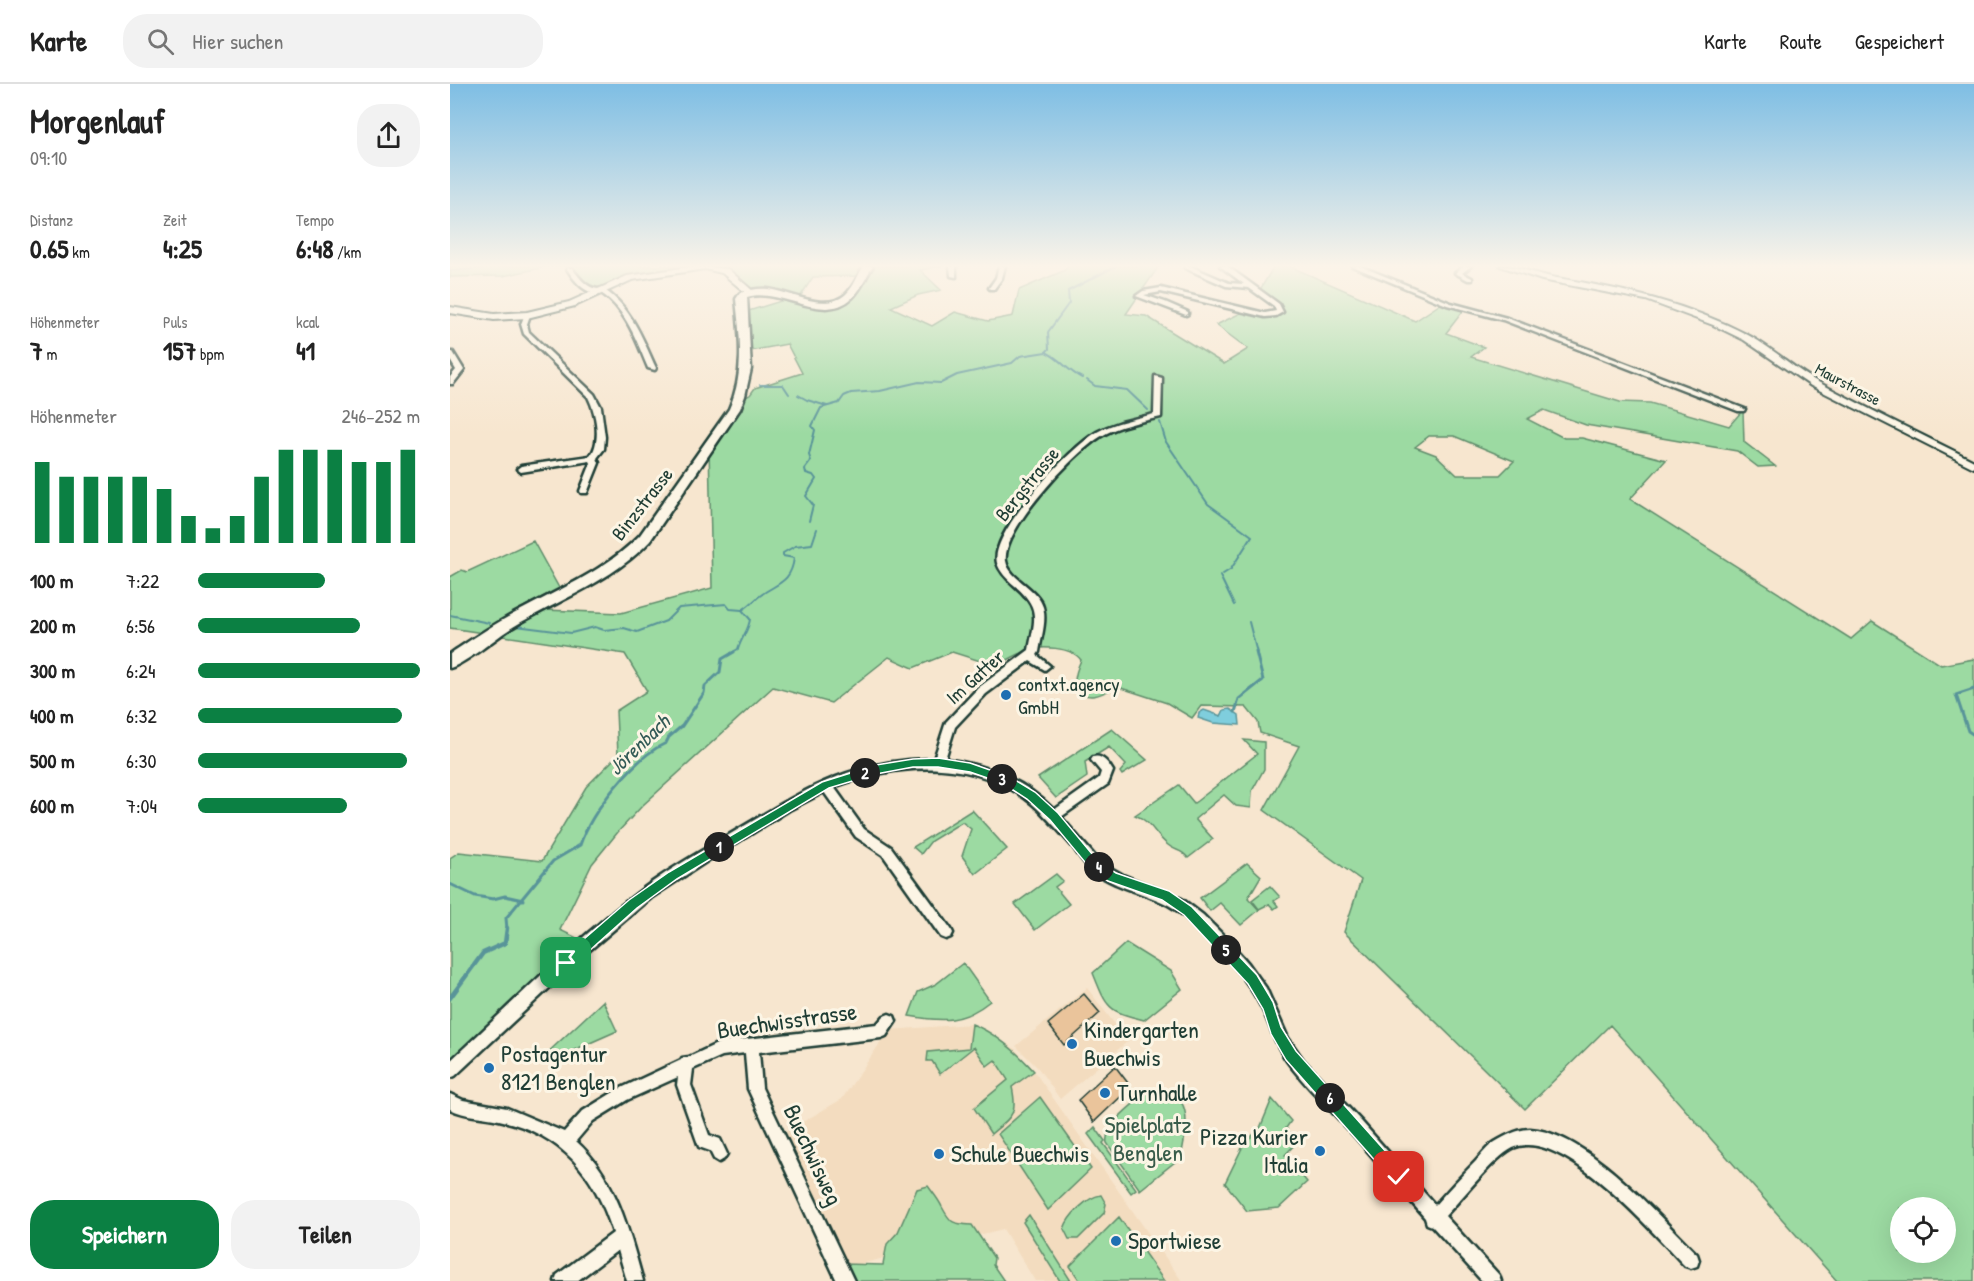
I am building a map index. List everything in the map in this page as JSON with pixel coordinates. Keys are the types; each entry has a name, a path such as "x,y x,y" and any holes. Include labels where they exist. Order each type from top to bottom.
{"main road":[{"name":"Binzstrasse","path":"450,662 526,613 602,574 630,553 645,538 734,409 743,390 746,370 743,322"}],"street":[{"path":"521,469 593,458 600,449 601,437 597,407 586,389 526,333 525,322"},
{"path":"629,322 651,368"},
{"path":"1512,322 1741,409"},
{"name":"Maurstrasse","path":"1713,322 1747,338 1814,384 1974,465"},
{"path":"450,354 460,370 451,382"},
{"name":"Bergstrasse","path":"1031,653 1039,623 1036,601 1009,575 1001,560 1003,546 1019,516 1045,484 1086,442 1100,433 1158,415 1158,378"},
{"path":"584,491 595,463 593,458"},
{"name":"Im Gatter","path":"938,763 950,725 982,691 1031,653 1045,666"},
{"path":"1054,816 1104,781 1107,771 1097,760"},
{"path":"450,1071 633,904 673,876 826,785 889,766 938,763 970,767 1006,780 1031,795 1054,816 1093,863 1112,878 1165,895 1188,911 1253,980 1268,1006 1275,1030 1291,1055 1365,1136 1433,1218 1493,1281"},
{"path":"826,785 860,833 887,851 946,933"},
{"name":"Buechwisstrasse","path":"565,1142 588,1116 622,1095 721,1049 881,1031 889,1021"},
{"name":"Buechwisweg","path":"751,1045 755,1089 846,1281"},
{"path":"687,1063 684,1085 704,1142 715,1144 719,1154"},
{"path":"450,1101 459,1107 506,1114 565,1142 584,1160 606,1191 623,1236 634,1281"},
{"path":"1433,1218 1497,1149 1510,1141 1529,1136 1557,1143 1584,1157 1691,1260"},
{"path":"563,1281 623,1236"}],"shaded area":[{"name":"Kindergarten Buechwis","path":"1087,988 1128,1041 1060,1099 1038,1068 1016,1046"},
{"name":"Schule Buechwis","path":"972,1024 983,1028 1015,1049 1034,1071 1182,1281 1035,1281 1003,1229 856,1265 844,1264 777,1137 842,1099 889,1030"}],"green space":[{"path":"745,322 923,322 932,326 939,322 1156,322 1224,364 1248,349 1216,325 1223,322 1455,322 1446,333 1484,347 1471,357 1620,402 1650,403 1729,426 1743,410 1744,442 1775,466 1758,467 1737,451 1586,425 1544,410 1527,419 1564,438 1582,438 1666,460 1630,499 1851,639 1872,621 1941,665 1974,659 1974,1281 1837,1281 1610,1025 1525,1109 1344,932 1361,880 1264,810 1299,746 1260,733 1258,722 1246,707 1201,706 1192,718 1167,703 1118,687 1097,695 1084,695 1076,688 1075,682 1081,660 1071,652 1055,648 1032,649 996,666 952,652 913,668 889,657 831,703 773,687 643,805 618,832 592,864 560,930 583,941 450,1071 450,858 459,852 542,861 586,787 618,755 616,711 647,691 625,654 450,628 450,577 462,570 467,572 533,541 559,588 520,609 621,613 712,588 709,445 739,400 750,395 755,388 802,373 787,344 745,352","holes":["1429,436 1454,436 1514,461 1500,475 1457,475 1436,455 1415,447"]},
{"path":"1112,729 1147,760 1122,775 1120,772 1126,765 1109,747 1085,762 1087,777 1056,798 1038,778"},
{"path":"1244,740 1264,742 1264,769 1252,791 1251,808 1236,806 1224,795 1195,819 1213,839 1188,858 1168,845 1149,824 1135,815 1179,785 1194,803 1197,801 1257,754"},
{"path":"972,810 1007,849 975,874 962,856 971,829 962,822 931,841 921,854 913,847"},
{"path":"1247,863 1261,876 1248,898 1259,910 1241,925 1220,903 1210,911 1200,898"},
{"path":"1056,874 1063,881 1055,887 1069,904 1035,930 1015,904"},
{"path":"1270,886 1280,897 1274,901 1278,906 1274,909 1269,904 1259,909 1252,900"},
{"path":"1126,943 1171,971 1182,989 1144,1020 1122,1014 1110,1006 1093,973"},
{"path":"963,963 990,1001 971,1013 952,1019 909,1016 918,992 936,984"},
{"path":"603,1001 617,1031 549,1061 544,1056"},
{"path":"972,1024 1006,1044 1034,1071 1012,1087 1014,1109 1012,1114 991,1134 974,1108 1008,1080 995,1060 987,1066 974,1047 940,1074 932,1061 927,1061 928,1052 969,1048"},
{"name":"Spielplatz Benglen","path":"1151,1089 1165,1091 1176,1096 1182,1103 1185,1112 1185,1134 1181,1157 1140,1190 1107,1143 1107,1136 1115,1121"},
{"path":"1040,1097 1091,1169 1048,1210 998,1134"},
{"path":"1272,1099 1291,1121 1286,1128 1297,1142 1285,1155 1307,1182 1279,1208 1247,1211 1225,1183 1244,1144 1260,1128"},
{"path":"1095,1127 1105,1141 1103,1143 1136,1189 1131,1193 1088,1134"},
{"path":"928,1186 950,1220 972,1225 994,1258 993,1265 1004,1281 846,1281 844,1264 883,1265 887,1244 898,1232 917,1189"},
{"path":"1101,1195 1106,1204 1104,1213 1078,1239 1069,1239 1064,1229 1070,1218 1084,1203"},
{"path":"1029,1215 1071,1281 1060,1281 1023,1222"},
{"name":"Sportwiese","path":"1119,1217 1164,1281 1080,1281 1070,1266"}],"water":[{"path":"1230,709 1239,715 1240,725 1213,723 1198,718 1199,713 1204,710 1221,716 1224,710"}],"building":[{"name":"Kindergarten Buechwis","path":"1084,994 1100,1013 1064,1045 1048,1024"},
{"name":"Turnhalle","path":"1115,1066 1131,1087 1094,1122 1078,1100"}],"waterway":[{"path":"1046,352 1049,349 1048,332 1055,322"},
{"name":"Jörenbach","path":"809,521 813,505 806,496 816,479 813,475 806,473 805,469 811,461 809,455 815,430 812,426 821,408 839,403 844,396 851,393 880,391 919,382 941,383 957,375 1012,363 1020,356 1046,352"},
{"path":"1046,352 1082,378"},
{"path":"1087,380 1095,386 1127,390 1148,410"},
{"path":"760,385 783,385 789,394"},
{"path":"798,395 827,406"},
{"path":"1160,422 1166,442 1208,504 1252,536 1231,569 1220,576 1234,605"},
{"name":"Jörenbach","path":"742,610 786,578 790,573 794,558 783,556 783,553 795,546 812,544 817,529"},
{"path":"516,626 571,633 595,627 604,630 624,628 637,632 666,621 679,608 726,604 730,609 742,610"},
{"name":"Jörenbach","path":"731,653 738,649 749,623 750,619 742,610"},
{"path":"450,615 489,623"},
{"path":"1249,622 1257,653"},
{"name":"Jörenbach","path":"521,900 553,861 580,845 594,817 615,787 641,760 666,743 669,737 682,726 704,693 705,686 720,672 722,659 734,652"},
{"path":"1235,712 1239,699 1263,680 1256,652"},
{"path":"1974,689 1956,695 1968,731 1974,735"},
{"path":"450,884 475,896 493,899 505,896 521,900"},
{"name":"Jörenbach","path":"507,928 506,918 521,900"},
{"name":"Jörenbach","path":"450,998 483,953 505,943 507,928"}],"place":[{"name":"contxt.agency GmbH","path":"1006,695"},
{"name":"Kindergarten Buechwis","path":"1072,1044"},
{"name":"Postagentur 8121 Benglen","path":"489,1068"},
{"name":"Turnhalle","path":"1105,1093"},
{"name":"Pizza Kurier Italia","path":"1320,1151"},
{"name":"Schule Buechwis","path":"939,1154"},
{"name":"Sportwiese","path":"1116,1241"}],"route":[{"path":"566,963 633,904 673,876 826,785 889,766 938,763 970,767 1006,780 1031,795 1054,816 1093,863 1112,878 1165,895 1188,911 1253,980 1268,1006 1275,1030 1291,1055 1399,1177"}]}
